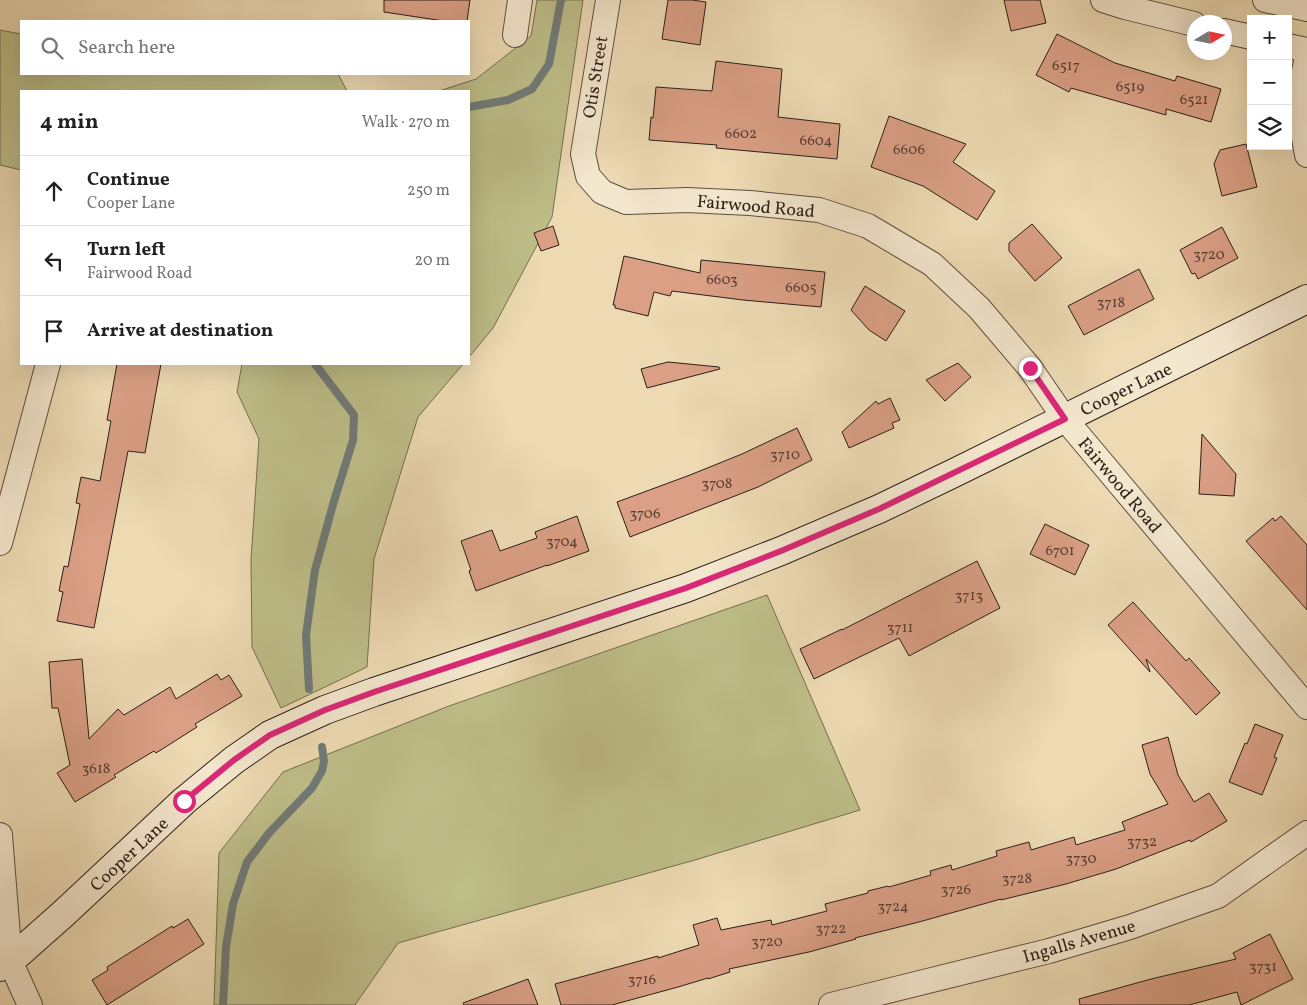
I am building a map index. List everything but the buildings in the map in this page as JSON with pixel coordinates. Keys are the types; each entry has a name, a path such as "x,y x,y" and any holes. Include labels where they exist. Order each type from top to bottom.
{"street":[{"path":"514,35 520,0"},
{"name":"Otis Street","path":"583,154 608,0"},
{"path":"1102,0 1125,8 1187,22"},
{"path":"1265,0 1307,9"},
{"path":"1232,33 1247,36"},
{"path":"1292,47 1307,50"},
{"path":"1307,58 1304,71 1301,121 1307,155"},
{"name":"Fairwood Road","path":"583,154 588,176 602,192 626,202 687,200 750,202 819,210 868,226 932,264 979,308 1030,368 1065,419 1307,707"},
{"name":"Cooper Lane","path":"5,964 63,914 184,801 234,760 270,735 325,710 374,692 686,588 781,551 879,509 1307,299"},
{"path":"0,543 48,365"},
{"name":"Ingalls Avenue","path":"831,1005 1049,951 1130,927 1218,896 1307,833"},
{"path":"0,835 5,964 30,1005"}],"green space":[{"path":"537,0 583,0 552,217 493,328 470,356 470,90 442,90 476,79 531,36"},
{"path":"0,30 20,34 20,75 339,75 346,90 20,90 20,170 0,165"},
{"path":"242,365 462,365 418,417 374,559 367,667 281,708 252,647 251,560 259,439 237,392"},
{"path":"767,595 860,810 695,860 398,943 355,1005 214,1005 219,853 283,772 449,706"}],"waterway":[{"path":"470,107 508,100 532,89 549,64 561,0"},
{"path":"309,689 306,635 315,570 353,440 354,415 316,365"},
{"path":"223,1005 226,947 233,904 247,862 269,833 312,788 322,771 324,761 322,747"}],"route":[{"path":"184,801 234,760 270,735 325,710 686,588 781,551 879,509 1065,419 1030,368"}]}
